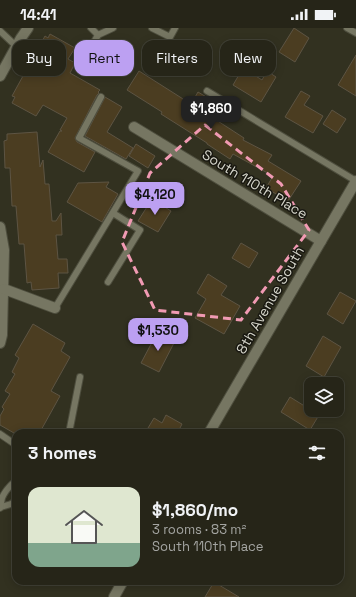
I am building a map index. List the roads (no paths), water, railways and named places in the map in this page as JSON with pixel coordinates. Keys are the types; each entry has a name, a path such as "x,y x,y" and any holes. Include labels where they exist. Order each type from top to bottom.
{"street":[{"path":"20,40 28,28"},
{"path":"0,76 12,54"},
{"name":"South 110th Place","path":"134,127 321,241"},
{"name":"8th Avenue South","path":"211,429 356,181"},
{"path":"0,227 4,290 2,335 0,343"},
{"path":"4,290 56,308"},
{"path":"114,597 121,585"}],"lane":[{"path":"91,28 98,34"},
{"path":"95,40 98,34 114,28"},
{"path":"152,28 170,37 175,28"},
{"path":"347,28 356,34"},
{"path":"0,31 12,42"},
{"path":"207,91 356,181"},
{"path":"56,308 138,171 79,138 101,97"},
{"path":"108,282 140,230 113,213"},
{"path":"70,429 80,377"},
{"path":"0,434 12,442"},
{"path":"12,484 6,490 2,498 1,507 12,503"}]}
